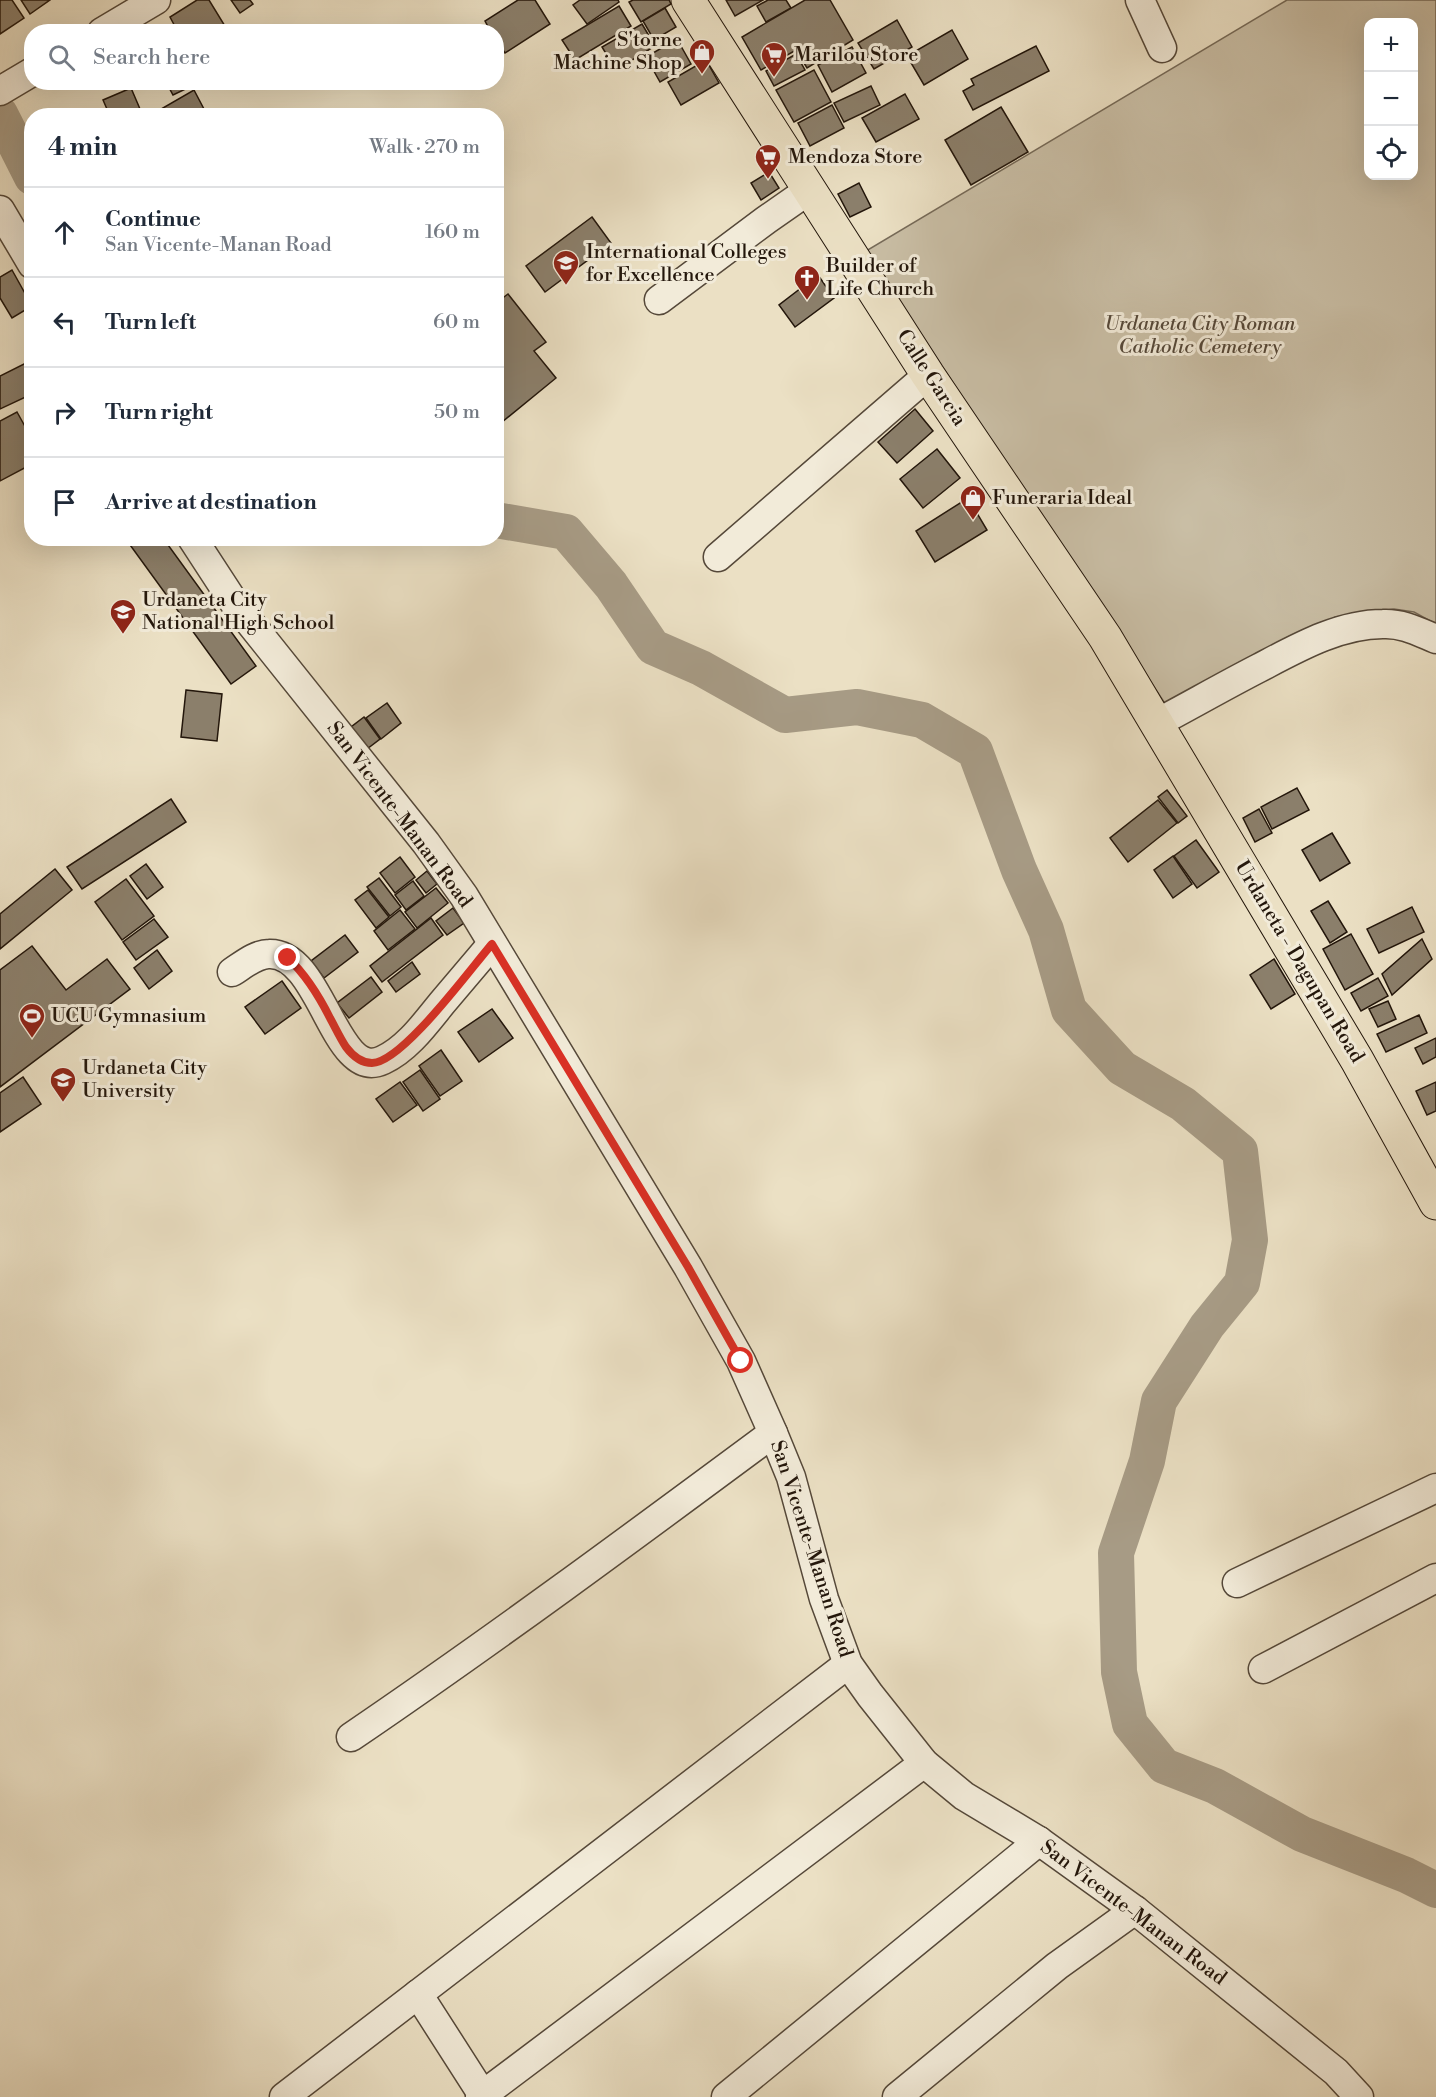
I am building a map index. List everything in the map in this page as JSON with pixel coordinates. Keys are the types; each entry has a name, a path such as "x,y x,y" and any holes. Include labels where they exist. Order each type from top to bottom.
{"main road":[{"name":"Calle Garcia","path":"688,0 928,375 1105,638 1157,723"},
{"name":"Urdaneta - Dagupan Road","path":"1157,723 1357,1060 1436,1203"}],"street":[{"path":"116,24 156,0"},
{"path":"1140,0 1162,48"},
{"path":"0,91 24,77"},
{"path":"658,300 809,190"},
{"path":"0,210 24,250"},
{"path":"718,557 928,375"},
{"name":"San Vicente-Manan Road","path":"197,546 235,604 432,852 464,896 688,1267 741,1361 791,1477 824,1599 848,1664 924,1763 964,1796 1039,1841 1135,1910 1336,2072 1359,2097"},
{"path":"1157,723 1334,632 1367,624 1386,623 1406,627 1436,639"},
{"path":"232,972 255,957 267,954 288,958 300,969 320,999 345,1046 355,1057 374,1063 384,1060 414,1037 492,944"},
{"path":"351,1737 593,1567 773,1433"},
{"path":"1237,1583 1436,1488"},
{"path":"1263,1669 1436,1578"},
{"path":"284,2097 848,1664"},
{"path":"418,1994 482,2096 924,1763"},
{"path":"726,2097 1039,1841"},
{"path":"897,2097 1057,1965 1135,1910"}],"green space":[{"name":"Urdaneta City Roman Catholic Cemetery","path":"1287,0 1436,0 1436,624 1414,612 1394,609 1335,617 1192,699 1166,705 866,251"}],"building":[{"path":"0,0 12,0 24,18 0,34"},
{"path":"21,0 50,0 30,14"},
{"path":"197,0 209,0 224,24 174,24 170,17"},
{"path":"231,0 250,0 253,4 240,13"},
{"path":"518,0 535,0 550,24 505,53 504,24 487,24 485,21"},
{"path":"580,0 618,0 619,2 587,24 573,5"},
{"path":"669,0 671,4 641,22 629,2"},
{"path":"726,0 763,0 735,16"},
{"path":"768,0 786,0 791,8 766,22 757,6"},
{"path":"805,0 830,0 853,40 807,68 796,50 761,70 742,37"},
{"path":"619,6 631,26 575,60 562,40"},
{"path":"665,8 676,27 654,40 643,21"},
{"path":"897,20 912,47 874,69 858,43"},
{"path":"642,24 655,46 616,70 602,47"},
{"path":"952,30 968,59 924,85 907,56"},
{"path":"677,39 691,64 660,82 646,57"},
{"path":"1036,46 1049,71 973,110 963,91 974,85 971,79"},
{"path":"852,47 866,73 832,92 818,65"},
{"path":"796,54 805,70 774,86 766,71"},
{"path":"706,60 719,83 681,105 668,82"},
{"path":"814,70 831,102 794,122 776,90"},
{"path":"871,86 880,105 844,122 834,103"},
{"path":"126,90 132,90 140,108 106,108 103,100"},
{"path":"170,90 184,90 173,95"},
{"path":"194,90 203,108 163,108"},
{"path":"905,94 919,119 876,142 862,118"},
{"path":"832,105 844,128 810,146 798,123"},
{"path":"1001,107 1028,152 971,185 945,140"},
{"path":"769,172 779,188 761,200 751,183"},
{"path":"859,183 871,207 850,217 838,194"},
{"path":"592,217 611,243 545,292 526,266"},
{"path":"12,270 24,292 24,311 12,318 0,298 0,277"},
{"name":"Builder of Life Church","path":"818,275 834,298 795,327 779,305"},
{"path":"508,294 546,342 534,351 556,378 504,420 504,297"},
{"path":"24,364 24,398 0,409 0,376"},
{"path":"915,409 933,431 897,463 878,442"},
{"path":"17,412 24,425 24,468 0,481 0,421"},
{"path":"937,449 960,478 923,508 900,479"},
{"path":"968,498 987,530 935,562 916,531"},
{"path":"131,546 169,546 256,666 231,684"},
{"path":"186,690 222,694 217,741 181,737"},
{"path":"387,703 401,723 381,739 366,718"},
{"path":"364,717 380,739 367,749 351,727"},
{"path":"1297,788 1309,810 1272,829 1261,807"},
{"path":"1167,790 1187,816 1178,823 1158,797"},
{"path":"171,799 186,822 82,889 67,867"},
{"path":"1158,800 1177,823 1128,862 1110,838"},
{"path":"1259,809 1272,833 1255,842 1243,818"},
{"path":"1332,833 1350,863 1320,881 1302,850"},
{"path":"1196,840 1219,872 1197,888 1174,856"},
{"path":"1173,856 1192,884 1173,898 1154,870"},
{"path":"400,857 415,877 395,893 380,873"},
{"path":"146,864 163,887 147,899 130,876"},
{"path":"55,869 72,890 0,949 0,914"},
{"path":"427,871 437,884 426,893 416,880"},
{"path":"379,878 401,907 390,916 367,887"},
{"path":"126,879 154,916 122,940 95,902"},
{"path":"413,881 424,896 406,910 395,895"},
{"path":"436,888 448,903 417,928 405,912"},
{"path":"368,890 389,917 376,928 355,900"},
{"path":"1328,901 1347,932 1330,943 1311,911"},
{"path":"1412,907 1424,932 1379,953 1367,929"},
{"path":"453,908 464,923 447,935 436,921"},
{"path":"400,910 415,929 388,950 374,931"},
{"path":"431,918 443,935 382,982 370,966"},
{"path":"154,919 168,937 136,960 123,942"},
{"path":"1351,934 1373,974 1345,990 1323,949"},
{"path":"345,935 358,952 324,978 311,961"},
{"path":"1422,939 1432,959 1392,995 1382,974"},
{"name":"UCU Gymnasium","path":"32,946 66,990 107,959 130,989 0,1087 0,970"},
{"path":"157,950 172,971 149,989 134,968"},
{"path":"1274,959 1295,994 1271,1009 1250,975"},
{"path":"412,962 420,974 396,992 388,981"},
{"path":"371,977 382,992 349,1018 337,1003"},
{"path":"1378,978 1388,996 1361,1011 1351,993"},
{"path":"282,981 301,1008 265,1034 245,1007"},
{"path":"1388,1001 1396,1019 1378,1027 1369,1009"},
{"path":"492,1009 513,1038 479,1062 458,1032"},
{"path":"1419,1015 1427,1033 1386,1052 1377,1034"},
{"path":"1436,1038 1436,1057 1423,1064 1415,1048"},
{"path":"441,1050 462,1081 440,1096 419,1066"},
{"path":"420,1070 440,1099 423,1111 403,1082"},
{"path":"23,1077 41,1104 0,1132 0,1093"},
{"path":"400,1082 417,1105 393,1122 376,1099"},
{"path":"1436,1082 1436,1111 1427,1115 1416,1091"}],"waterway":[{"path":"0,114 24,161"},
{"path":"504,521 566,532 611,585 653,647 701,668 785,715 857,707 922,720 975,751 1019,870 1046,930 1069,1010 1122,1068 1183,1104 1240,1151 1250,1240 1242,1283 1207,1326 1159,1401 1147,1461 1116,1553 1119,1672 1130,1724 1164,1766 1215,1786 1302,1834 1406,1875 1436,1890"}],"place":[{"name":"S'torne Machine Shop","path":"702,75"},
{"name":"Marilou Store","path":"774,78"},
{"name":"Mendoza Store","path":"768,180"},
{"name":"International Colleges for Excellence","path":"566,286"},
{"name":"Builder of Life Church","path":"807,301"},
{"name":"Funeraria Ideal","path":"973,521"},
{"name":"Urdaneta City National High School","path":"123,635"},
{"name":"UCU Gymnasium","path":"32,1039"},
{"name":"Urdaneta City University","path":"63,1103"}],"route":[{"path":"288,958 309,982 345,1046 355,1057 374,1063 384,1060 414,1037 492,944 688,1267 741,1361"}]}
